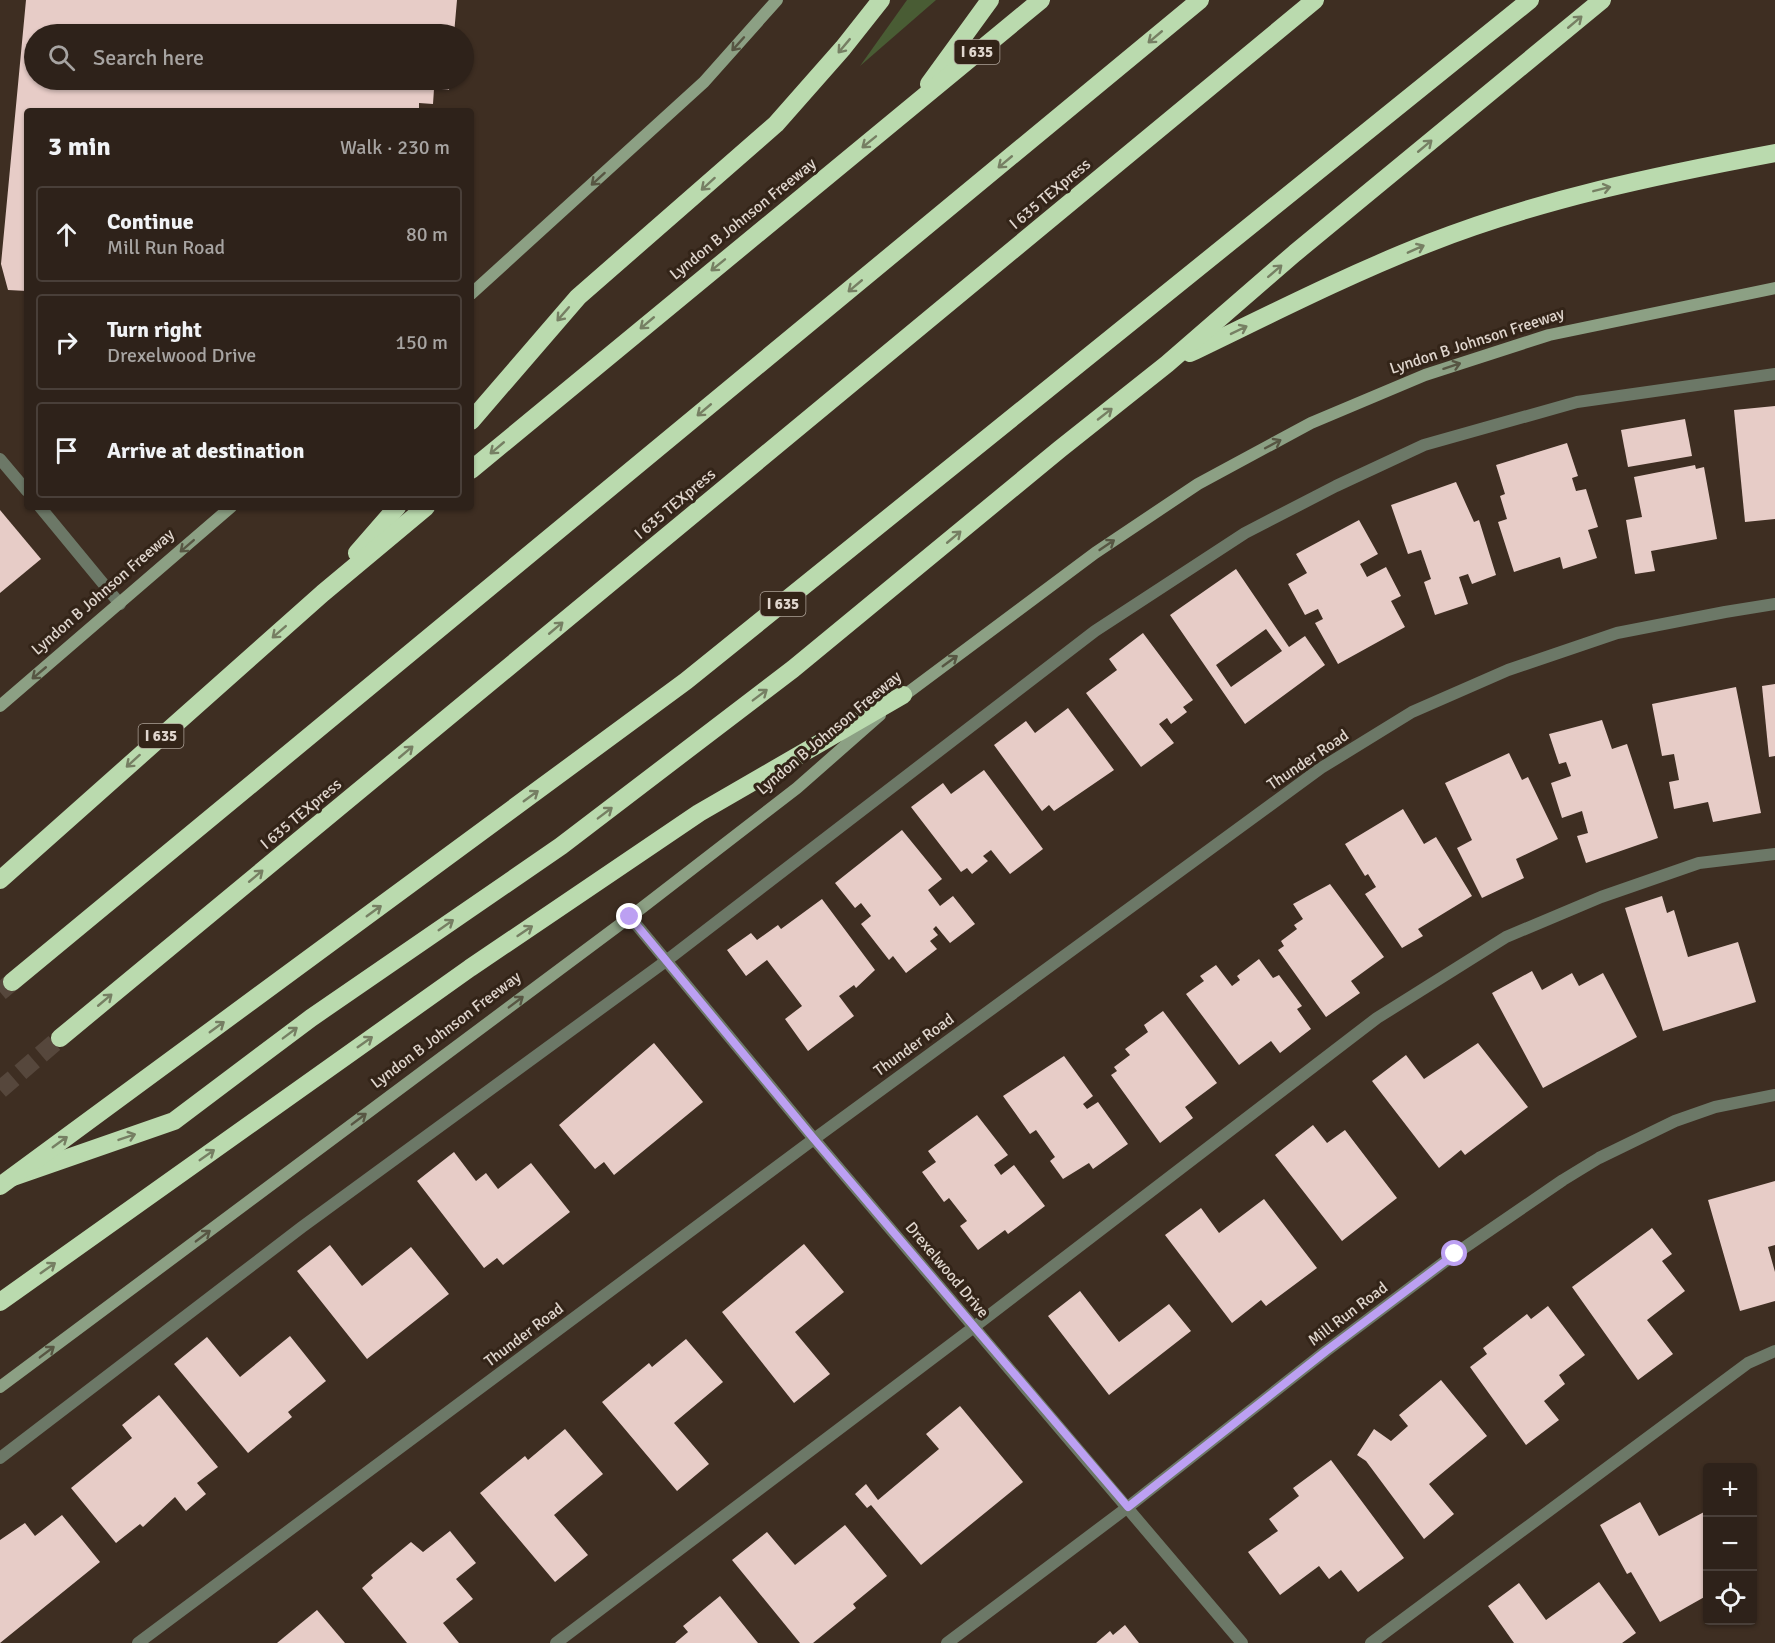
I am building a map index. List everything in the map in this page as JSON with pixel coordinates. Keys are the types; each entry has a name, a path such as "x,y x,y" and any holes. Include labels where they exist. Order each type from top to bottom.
{"highway":[{"path":"474,418 578,297 776,123 843,48 881,0"},
{"path":"914,105 990,0"},
{"name":"Lyndon B Johnson Freeway","path":"474,468 1041,0"},
{"path":"12,982 1200,0"},
{"name":"I 635 TEXpress","path":"60,1038 1315,0"},
{"name":"I 635","path":"6,1181 686,681 1530,0"},
{"path":"6,1181 174,1121 311,1018 561,846 793,669 1167,364 1296,253 1602,0"},
{"path":"1167,364 1306,296 1429,243 1548,203 1662,174 1775,153"},
{"path":"323,593 394,510"},
{"name":"I 635","path":"0,880 323,593 422,510"},
{"path":"0,1302 470,968 699,813 903,695"}],"main road":[{"path":"474,291 704,82 777,0"},
{"name":"Lyndon B Johnson Freeway","path":"0,1388 630,917 797,788 903,695 1095,553 1198,484 1311,423 1425,375 1550,335 1775,288"},
{"name":"Lyndon B Johnson Freeway","path":"0,706 228,510"}],"street":[{"path":"0,1458 302,1227 666,961 1095,632 1245,533 1336,486 1424,445 1577,402 1775,374"},
{"path":"0,459 24,487"},
{"path":"42,510 120,604"},
{"name":"Thunder Road","path":"138,1643 814,1139 1321,768 1412,712 1508,670 1617,633 1775,604"},
{"path":"556,1643 1377,1018 1506,938 1601,897 1699,863 1775,854"},
{"name":"Drexelwood Drive","path":"630,917 814,1139 1242,1643"},
{"name":"Mill Run Road","path":"947,1643 1128,1507 1326,1351 1455,1254 1563,1180 1599,1158 1675,1121 1715,1107 1775,1095"},
{"path":"1371,1643 1748,1363 1775,1352"}],"green space":[{"path":"907,0 936,0 860,66"}],"building":[{"path":"26,0 457,0 455,24 24,24 24,90 434,90 433,104 419,103 419,108 24,108 24,291 8,290 1,264"},
{"path":"1775,406 1775,519 1745,522 1734,410"},
{"path":"1685,419 1692,456 1628,467 1621,430"},
{"path":"1567,443 1578,476 1572,478 1576,491 1586,489 1598,527 1588,530 1597,558 1563,569 1560,557 1514,572 1498,522 1507,519 1500,496 1505,494 1496,465"},
{"path":"1695,465 1696,469 1704,467 1717,539 1651,551 1655,571 1635,574 1626,520 1642,517 1634,477"},
{"path":"1456,482 1474,522 1479,520 1496,575 1472,584 1468,574 1459,577 1468,604 1435,615 1424,582 1431,579 1421,550 1408,554 1391,505"},
{"path":"0,510 41,559 0,593"},
{"path":"1359,520 1378,554 1360,564 1367,577 1386,567 1401,596 1391,601 1405,627 1338,664 1315,623 1323,619 1318,609 1305,615 1288,584 1307,573 1296,554"},
{"path":"1236,569 1289,647 1305,636 1325,665 1245,724 1170,615","holes":["1266,629 1282,651 1231,687 1216,665"]},
{"path":"1143,633 1193,700 1183,707 1187,712 1171,724 1167,718 1159,724 1174,743 1141,767 1086,693 1117,670 1109,659"},
{"path":"1775,684 1775,756 1769,757 1762,686"},
{"path":"1736,687 1761,813 1713,822 1708,802 1674,809 1669,782 1679,780 1674,754 1662,756 1652,704"},
{"path":"1068,708 1114,770 1054,811 1049,805 1042,811 994,745 1026,721 1035,733"},
{"path":"1602,720 1612,749 1627,744 1658,838 1586,863 1577,836 1588,833 1582,811 1562,818 1551,783 1571,776 1566,762 1559,764 1549,734"},
{"path":"1509,753 1522,780 1528,777 1558,839 1516,859 1524,878 1482,898 1457,848 1472,840 1445,783"},
{"path":"984,770 1043,849 1010,874 991,850 983,856 988,861 972,874 967,868 961,872 911,807 943,783 951,794"},
{"path":"1403,809 1424,844 1436,837 1472,896 1418,929 1423,936 1402,948 1365,894 1376,887 1368,874 1365,876 1345,844"},
{"path":"902,830 942,879 928,890 940,906 953,896 975,924 950,943 936,926 933,929 938,935 930,941 937,949 906,973 893,956 889,960 861,924 871,916 861,903 855,908 835,883"},
{"path":"1330,884 1384,957 1351,981 1360,993 1326,1017 1278,950 1284,946 1281,941 1297,929 1294,925 1303,919 1293,904"},
{"path":"1662,896 1667,913 1674,910 1688,957 1738,942 1756,1002 1663,1031 1625,908"},
{"path":"822,899 875,970 856,988 854,985 839,996 854,1016 808,1051 785,1019 802,1006 767,960 746,976 727,950 751,933 757,940 778,925 781,929"},
{"path":"1259,959 1273,978 1279,975 1302,1006 1297,1009 1311,1029 1280,1053 1271,1041 1239,1065 1186,994 1204,981 1200,976 1216,965 1232,986 1240,980 1237,976"},
{"path":"1532,971 1542,990 1572,973 1579,986 1603,973 1637,1037 1543,1088 1492,993"},
{"path":"1163,1011 1217,1083 1185,1107 1193,1118 1160,1143 1111,1075 1117,1071 1114,1067 1130,1055 1125,1049 1148,1032 1144,1025"},
{"path":"654,1043 703,1102 614,1175 604,1162 595,1169 559,1125"},
{"path":"1478,1043 1528,1107 1465,1155 1461,1150 1439,1168 1372,1081 1406,1055 1424,1079"},
{"path":"1064,1056 1093,1096 1083,1104 1087,1109 1098,1102 1128,1144 1093,1169 1089,1163 1063,1179 1050,1161 1055,1157 1036,1130 1030,1134 1003,1096"},
{"path":"977,1115 1008,1155 994,1165 1001,1175 1014,1165 1045,1206 1008,1234 1005,1230 978,1250 960,1226 967,1221 949,1198 944,1202 922,1172 936,1162 928,1151"},
{"path":"1313,1125 1327,1143 1345,1130 1397,1198 1342,1241 1275,1155"},
{"path":"454,1152 476,1181 486,1173 498,1189 531,1163 570,1212 503,1265 497,1258 484,1268 417,1181"},
{"path":"1775,1181 1775,1245 1768,1247 1775,1272 1775,1301 1740,1311 1708,1200"},
{"path":"1264,1199 1317,1268 1266,1306 1261,1300 1232,1323 1165,1235 1201,1208 1219,1233"},
{"path":"1652,1228 1672,1254 1662,1261 1685,1291 1647,1320 1673,1354 1638,1380 1572,1287"},
{"path":"804,1244 844,1292 795,1332 830,1374 794,1403 722,1312"},
{"path":"330,1245 362,1286 411,1247 449,1294 367,1359 297,1271"},
{"path":"1080,1291 1119,1342 1169,1304 1191,1331 1109,1395 1048,1316"},
{"path":"1548,1306 1585,1355 1559,1375 1565,1384 1544,1401 1559,1420 1526,1445 1470,1367 1487,1354 1483,1348 1527,1314 1531,1319"},
{"path":"290,1336 326,1381 288,1412 292,1417 248,1453 174,1364 207,1337 240,1377"},
{"path":"686,1339 723,1382 674,1423 709,1464 677,1491 602,1402 649,1363 652,1367"},
{"path":"1441,1380 1487,1436 1429,1484 1454,1514 1424,1539 1366,1461 1357,1455 1374,1429 1391,1441 1408,1426 1399,1415"},
{"path":"159,1395 218,1467 197,1483 206,1494 186,1511 175,1497 143,1527 140,1524 116,1543 71,1488 132,1438 122,1425"},
{"path":"960,1406 1023,1482 921,1565 871,1505 867,1508 855,1494 866,1484 878,1500 939,1449 926,1434"},
{"path":"565,1429 603,1474 554,1515 588,1555 555,1582 480,1493 525,1456 528,1460"},
{"path":"1331,1460 1404,1558 1358,1592 1341,1570 1329,1579 1319,1566 1280,1595 1248,1552 1278,1531 1269,1519 1299,1496 1293,1488"},
{"path":"1640,1502 1659,1536 1703,1513 1703,1598 1660,1622 1631,1572 1627,1574 1600,1525"},
{"path":"62,1515 100,1562 0,1643 0,1540 25,1523 35,1536"},
{"path":"845,1525 887,1576 853,1604 856,1608 813,1643 800,1643 732,1560 767,1532 795,1565"},
{"path":"450,1531 476,1563 456,1579 473,1599 443,1623 459,1643 407,1643 362,1588 373,1578 371,1575 411,1542 423,1552"},
{"path":"1599,1582 1636,1633 1622,1643 1514,1643 1488,1606 1519,1583 1546,1620"},
{"path":"720,1596 758,1643 675,1643 688,1632 683,1626"},
{"path":"317,1610 345,1643 277,1643"},
{"path":"1125,1625 1139,1643 1096,1643 1110,1631 1113,1635"}],"tunnel":[{"path":"0,992 12,982"},
{"path":"0,1090 60,1038"}],"route":[{"path":"630,917 814,1139 1128,1507 1326,1351 1455,1254"}]}
